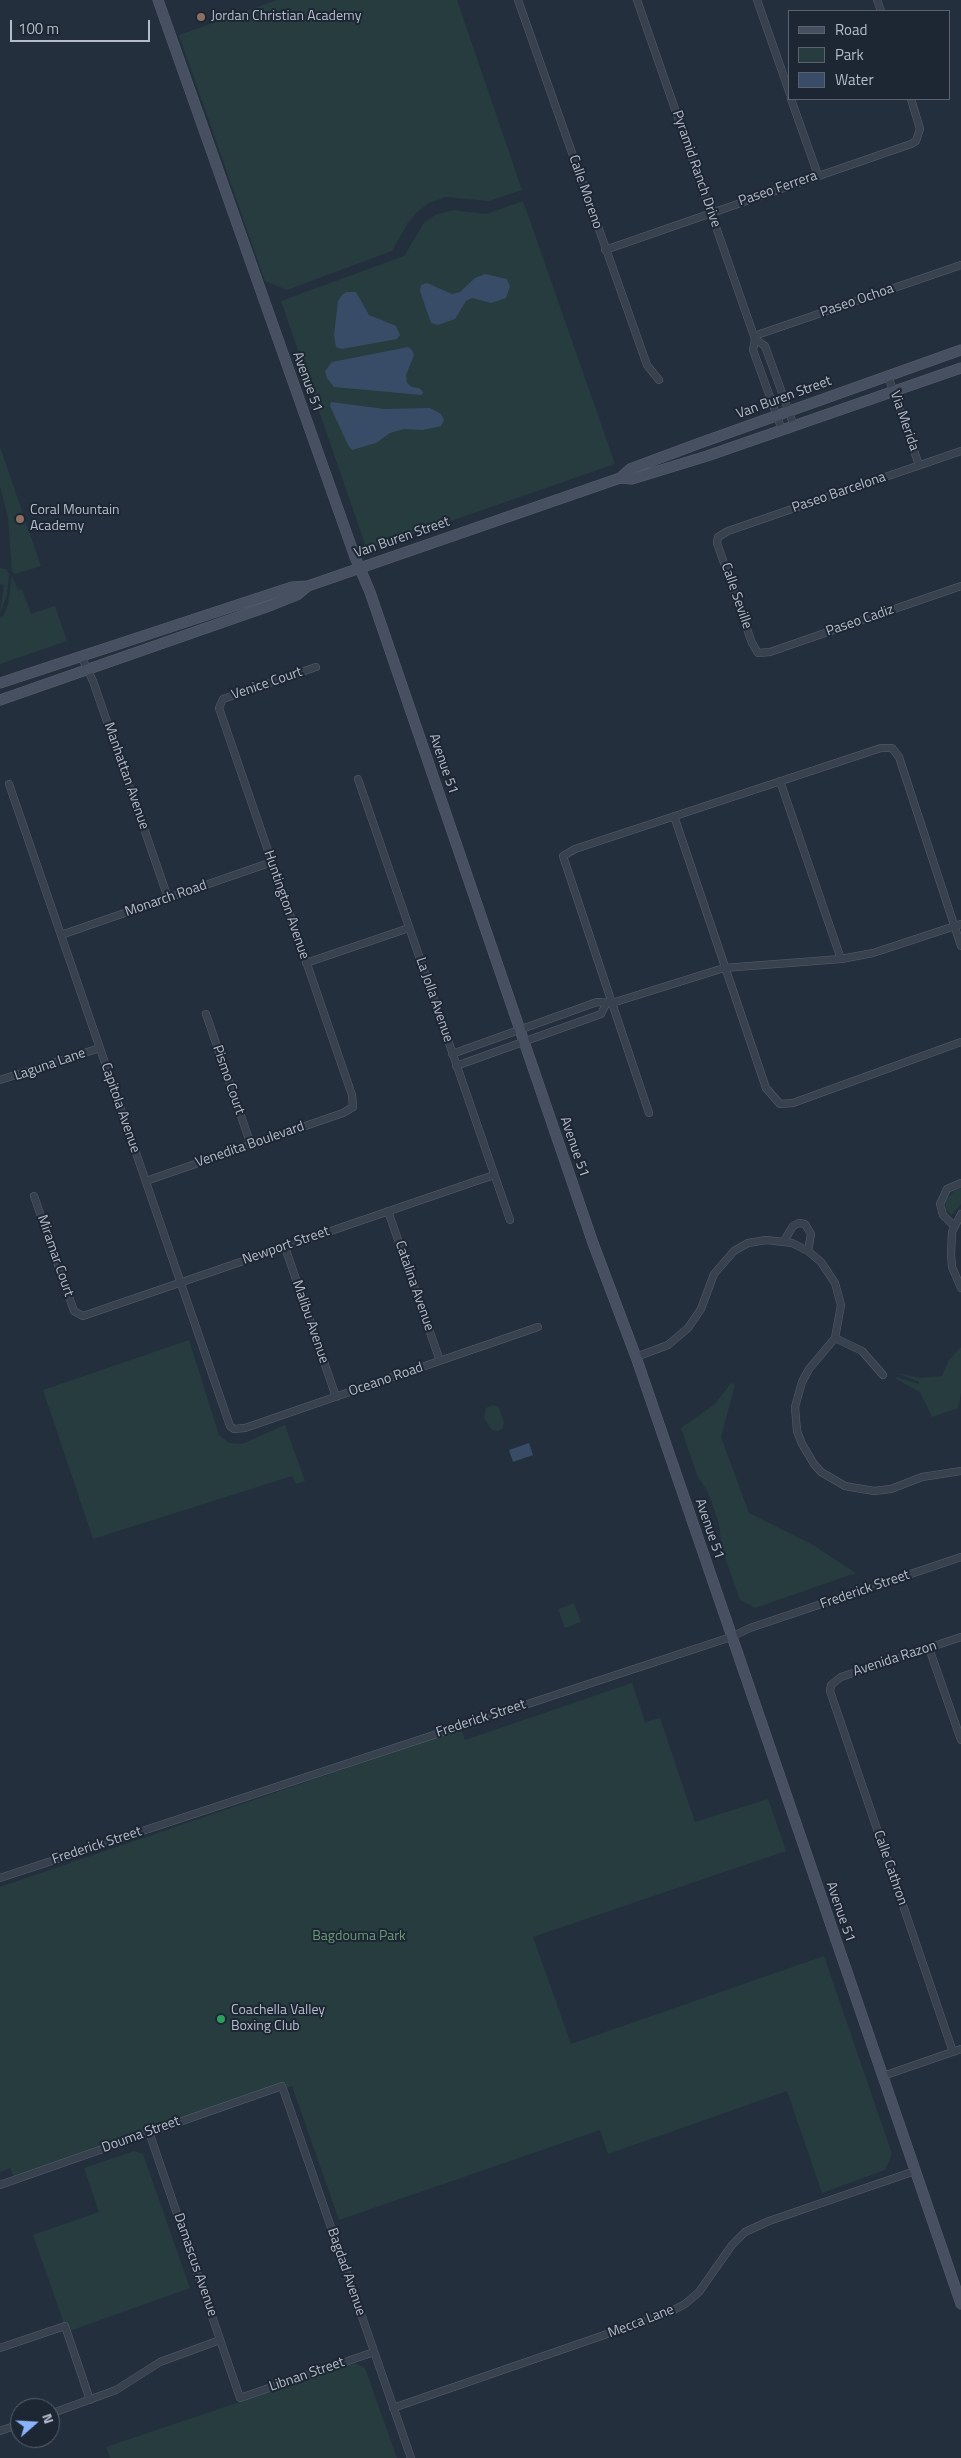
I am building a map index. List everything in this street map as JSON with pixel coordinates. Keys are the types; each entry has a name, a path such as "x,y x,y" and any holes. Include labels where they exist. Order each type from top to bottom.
{"street":[{"name":"Avenue 51","path":"158,0 370,592 593,1243 636,1357 961,2304"},
{"name":"Calle Moreno","path":"518,0 646,365 659,380"},
{"name":"Pyramid Ranch Drive","path":"637,0 754,338 753,350 782,430"},
{"path":"757,0 788,88"},
{"path":"791,100 818,175"},
{"name":"Paseo Ferrera","path":"605,250 911,144 919,135 919,121 911,100"},
{"name":"Paseo Ochoa","path":"754,338 961,265"},
{"name":"Pyramid Ranch Drive","path":"754,338 765,346 794,426"},
{"name":"Van Buren Street","path":"0,684 292,587 308,586 620,478 630,469 776,414 961,350"},
{"name":"Van Buren Street","path":"620,478 632,479 794,426 961,368"},
{"name":"Via Merida","path":"888,376 919,466"},
{"name":"Paseo Barcelona","path":"718,537 728,531 961,451"},
{"name":"Calle Seville","path":"718,537 717,543 752,643 758,653"},
{"name":"Van Buren Street","path":"0,700 272,605 297,594 308,586"},
{"name":"Paseo Cadiz","path":"758,653 770,652 961,586"},
{"name":"Manhattan Avenue","path":"81,656 168,898"},
{"name":"Venice Court","path":"220,703 230,697 316,667"},
{"name":"Huntington Avenue","path":"220,703 221,715 352,1095 353,1107"},
{"path":"649,1113 609,1004 564,856 575,849 880,748 892,748 899,757 958,925 961,946"},
{"name":"La Jolla Avenue","path":"358,779 510,1220"},
{"path":"780,781 841,959"},
{"name":"Capitola Avenue","path":"9,784 180,1283 228,1419 234,1429"},
{"path":"674,816 766,1088 780,1104 793,1103 961,1042"},
{"name":"Monarch Road","path":"61,935 272,862"},
{"path":"452,1054 597,1002 609,1004 724,968 841,959 873,953 958,925"},
{"path":"306,963 409,928"},
{"path":"456,1066 601,1014 609,1004"},
{"name":"Pismo Court","path":"206,1014 251,1145"},
{"name":"Laguna Lane","path":"0,1080 100,1048"},
{"name":"Venedita Boulevard","path":"146,1181 343,1113 353,1107"},
{"name":"Newport Street","path":"78,1315 90,1314 494,1175"},
{"path":"954,1226 943,1215 940,1204 948,1189 961,1183"},
{"name":"Miramar Court","path":"34,1196 72,1305 78,1315"},
{"name":"Catalina Avenue","path":"388,1211 440,1361"},
{"path":"961,1214 954,1226 950,1254 954,1273 961,1288"},
{"path":"784,1241 792,1226 799,1223 806,1224 811,1234 808,1251"},
{"path":"636,1357 668,1345 688,1328 701,1309 714,1274 734,1252 756,1242 784,1241 816,1256 829,1273 839,1294 841,1313 835,1338 809,1369 802,1382 795,1407 797,1431 802,1444 814,1464 822,1472 845,1486 868,1490 884,1490 922,1477 961,1471"},
{"name":"Malibu Avenue","path":"284,1247 336,1397"},
{"name":"Oceano Road","path":"234,1429 246,1428 538,1327"},
{"path":"835,1338 862,1351 883,1375"},
{"name":"Frederick Street","path":"0,1878 731,1637 750,1628 961,1557"},
{"name":"Avenida Razon","path":"831,1685 841,1678 961,1637"},
{"path":"929,1648 961,1740"},
{"name":"Calle Cathron","path":"831,1685 832,1698 953,2052"},
{"path":"883,2076 961,2049"},
{"name":"Douma Street","path":"0,2184 282,2086"},
{"name":"Bagdad Avenue","path":"282,2086 411,2458"},
{"name":"Damascus Avenue","path":"149,2132 240,2398"},
{"name":"Mecca Lane","path":"393,2408 668,2313 685,2304 699,2292 732,2244 751,2229 915,2171"},
{"path":"0,2348 64,2326 90,2400"},
{"path":"60,2410 116,2390 170,2358 220,2340"},
{"name":"Libnan Street","path":"240,2398 374,2352"}],"green space":[{"path":"277,0 457,0 522,190 489,201 446,197 429,203 417,212 407,224 392,251 287,290 265,281 179,35"},
{"path":"523,201 615,464 367,550 281,301 404,256 424,223 435,215 453,210 486,214"},
{"path":"0,447 41,566 15,574 12,572 8,518 0,486"},
{"path":"0,568 6,569 9,574 7,595 0,613 4,585 0,584"},
{"path":"12,576 18,590 22,589 31,614 55,606 67,641 0,664 0,617 4,615 8,604"},
{"path":"961,1188 961,1204 952,1215 946,1209 946,1200 955,1190"},
{"path":"189,1340 219,1435 229,1443 242,1444 285,1425 305,1481 296,1484 292,1476 93,1539 43,1390"},
{"path":"961,1347 961,1393 958,1408 932,1417 920,1392 896,1379 897,1377 919,1384 919,1382 898,1373 920,1378 942,1376 949,1360"},
{"path":"731,1383 735,1385 721,1437 749,1513 813,1545 856,1573 755,1608 740,1600 722,1549 719,1524 708,1492 697,1475 681,1428 715,1404"},
{"path":"493,1405 499,1408 504,1423 502,1429 498,1431 492,1430 484,1418 486,1408"},
{"path":"574,1603 581,1622 565,1628 558,1609"},
{"name":"Bagdouma Park","path":"632,1683 645,1722 660,1718 695,1822 768,1799 786,1851 533,1937 571,2044 824,1956 892,2154 885,2170 822,2193 787,2091 608,2154 600,2130 339,2220 292,2086 15,2180 10,2168 0,2172 0,1887 461,1729 465,1740"},
{"path":"134,2151 143,2154 190,2288 67,2332 33,2235 99,2212 84,2168"},
{"path":"355,2363 365,2368 397,2458 110,2458 106,2447"}],"water":[{"path":"485,274 507,279 510,286 506,298 491,303 472,298 466,301 455,319 438,325 431,323 420,291 421,285 427,283 452,294 460,292 475,278"},
{"path":"346,292 356,292 369,315 396,326 400,335 397,339 342,349 336,347 334,335 338,301"},
{"path":"408,347 414,355 406,375 407,383 412,387 419,388 423,392 422,395 334,387 327,378 325,371 332,362"},
{"path":"331,402 384,409 430,408 441,414 444,420 441,426 423,430 404,429 390,433 376,443 352,450 330,406"},
{"path":"529,1443 533,1455 513,1462 509,1450"}],"place":[{"name":"Jordan Christian Academy","path":"201,17"},
{"name":"Coral Mountain Academy","path":"20,519"},
{"name":"Coachella Valley Boxing Club","path":"221,2019"}]}
